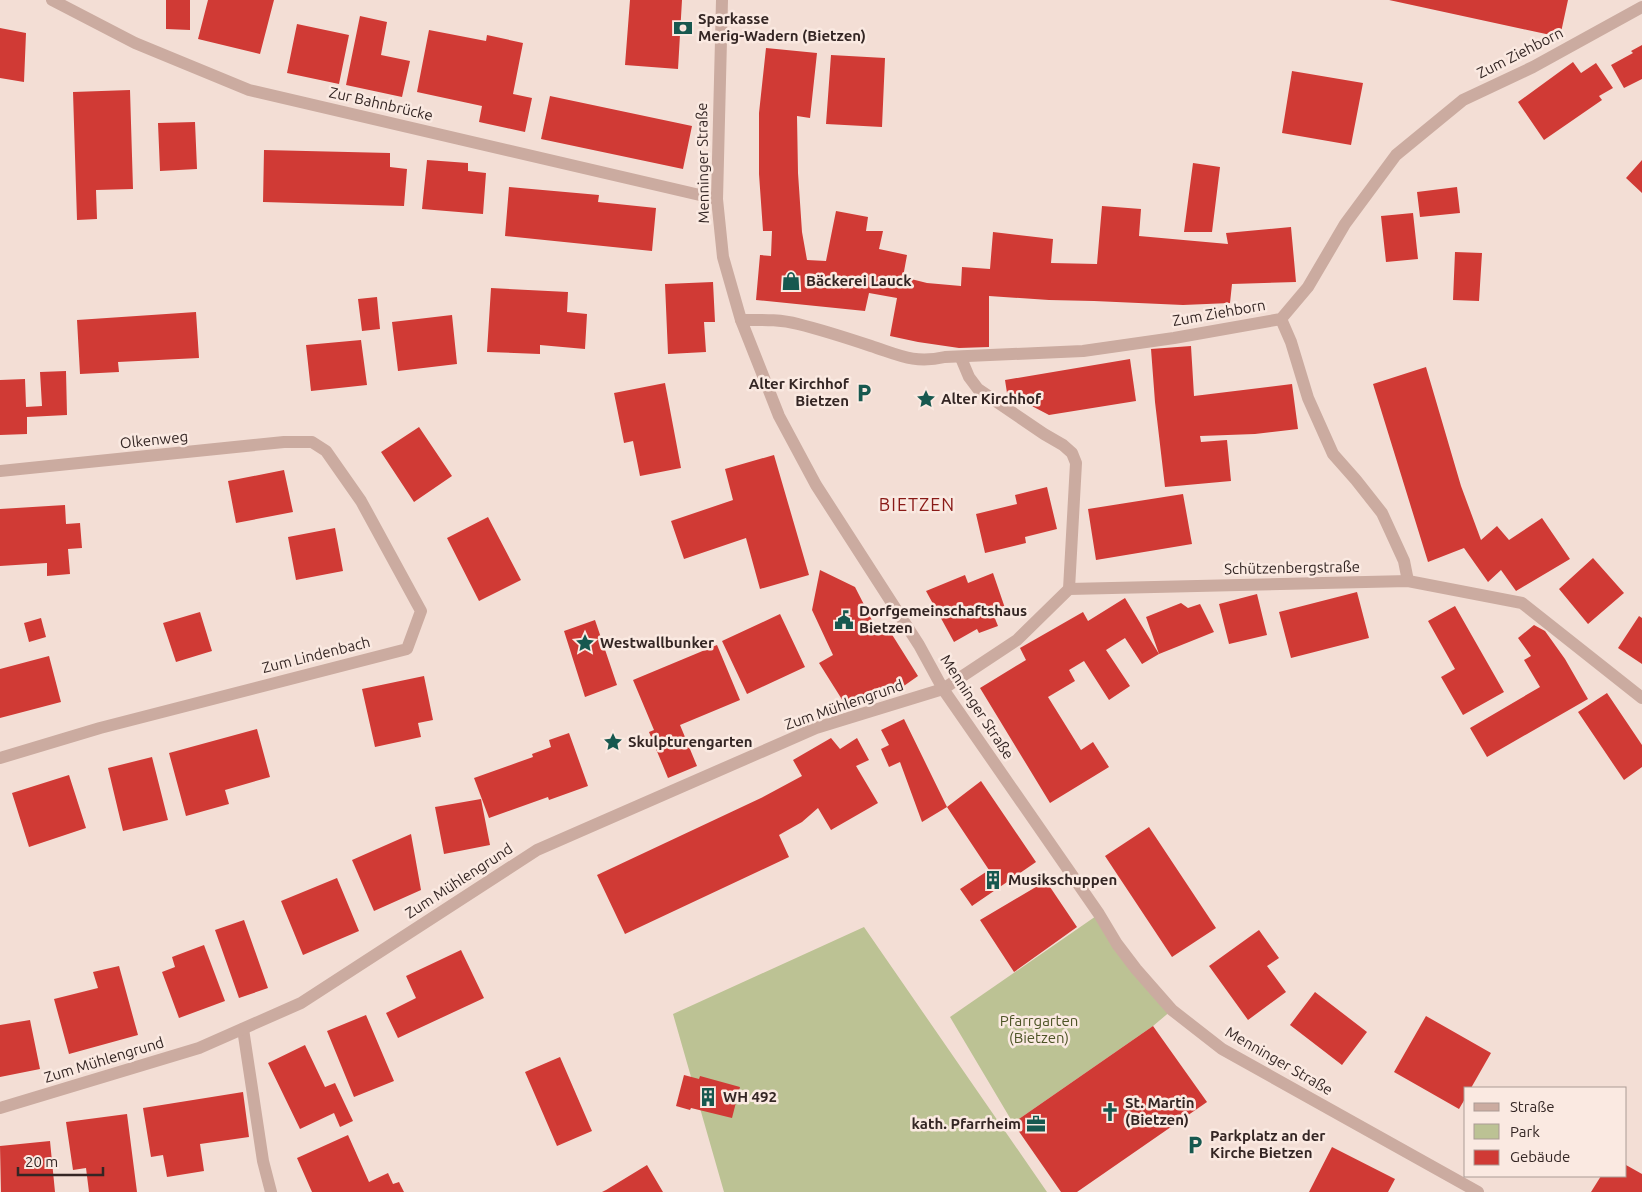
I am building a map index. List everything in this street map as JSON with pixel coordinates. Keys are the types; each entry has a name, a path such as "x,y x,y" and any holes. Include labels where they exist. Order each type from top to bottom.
{"street":[{"name":"Zur Bahnbrücke","path":"52,0 135,43 249,90 716,199"},
{"name":"Menninger Straße","path":"722,0 716,199 723,256 741,320 779,416 816,485 919,645 943,689 1099,914 1117,944 1172,1010 1222,1049 1478,1192"},
{"name":"Zum Ziehborn","path":"741,320 778,320 798,324 906,358 929,361 945,357 962,358 1083,351 1174,338 1281,319 1308,287 1345,224 1396,155 1463,100 1533,67 1642,7"},
{"path":"1281,319 1291,342 1308,398 1333,454 1382,513 1404,561 1408,581"},
{"path":"943,689 1016,640 1069,589 1076,463 1072,453 1063,445 978,389 969,376 962,358"},
{"name":"Olkenweg","path":"0,471 284,442 312,442"},
{"name":"Zum Lindenbach","path":"0,758 100,728 407,649 421,611 361,501 326,451 312,442"},
{"name":"Schützenbergstraße","path":"1069,589 1408,581 1522,603 1642,698"},
{"name":"Zum Mühlengrund","path":"0,1108 199,1048 243,1029 300,1003 537,850 816,728 943,689"},
{"path":"243,1029 263,1161 271,1192"}],"green space":[{"name":"Pfarrgarten (Bietzen)","path":"1099,914 1172,1010 1153,1026 1013,1123 950,1017"},
{"path":"864,927 1047,1192 724,1192 673,1014"}],"building":[{"path":"166,0 190,0 190,30 166,29"},
{"path":"208,0 274,0 260,54 198,39"},
{"path":"630,0 682,0 678,69 625,65"},
{"path":"1389,0 1568,0 1560,37"},
{"path":"360,16 387,22 381,55 410,61 402,97 346,85"},
{"path":"297,24 349,35 339,84 287,73"},
{"path":"0,28 26,33 24,82 0,78"},
{"path":"429,30 486,41 487,35 523,43 513,94 532,98 525,132 479,122 482,106 417,92"},
{"path":"1642,45 1642,79 1624,88 1611,65 1633,53 1631,51"},
{"path":"766,48 817,53 810,118 797,116 802,232 807,260 826,261 836,211 868,217 866,231 883,231 879,249 907,255 903,277 927,283 961,286 962,267 990,269 993,232 1053,239 1051,263 1097,264 1102,206 1141,209 1139,236 1228,244 1226,233 1291,227 1296,282 1232,284 1230,303 1183,305 989,296 989,347 959,348 890,336 897,298 869,293 865,311 756,300 760,255 771,256 772,231 763,231 759,174 759,113"},
{"path":"831,55 885,58 882,127 826,124"},
{"path":"1573,62 1581,73 1596,63 1613,88 1599,96 1602,100 1544,140 1518,102"},
{"path":"1292,71 1363,83 1351,145 1282,133"},
{"path":"130,90 133,189 96,190 97,219 77,220 73,92"},
{"path":"550,96 692,126 683,169 541,139"},
{"path":"195,122 197,169 160,171 158,123"},
{"path":"264,150 390,153 390,167 407,169 404,206 263,202"},
{"path":"427,160 468,163 468,171 486,173 483,214 422,209"},
{"path":"1642,160 1642,193 1626,178"},
{"path":"1193,163 1220,167 1212,232 1184,232"},
{"path":"509,187 599,195 598,202 656,208 652,251 505,236"},
{"path":"1457,187 1460,213 1420,217 1417,192"},
{"path":"1413,213 1418,259 1386,262 1381,216"},
{"path":"1455,252 1482,253 1479,301 1453,300"},
{"path":"713,282 715,322 704,322 706,352 668,354 665,284"},
{"path":"491,288 568,292 567,312 587,314 585,349 540,345 540,354 487,352"},
{"path":"377,297 380,329 362,331 358,299"},
{"path":"196,312 199,358 118,362 119,372 80,374 77,320"},
{"path":"452,315 457,364 398,371 392,322"},
{"path":"361,340 367,385 311,391 306,345"},
{"path":"1191,346 1194,396 1292,384 1298,429 1255,434 1200,436 1201,442 1227,440 1231,481 1165,487 1151,349"},
{"path":"1130,359 1136,401 1049,415 1007,393 1005,380"},
{"path":"1426,367 1461,486 1481,540 1497,526 1509,540 1542,518 1570,559 1516,591 1501,570 1488,582 1464,548 1428,562 1373,384"},
{"path":"66,371 67,415 27,417 27,434 0,435 0,380 25,379 26,407 42,406 40,372"},
{"path":"665,383 681,468 640,476 633,441 624,443 614,393"},
{"path":"419,427 452,476 414,502 381,452"},
{"path":"774,455 809,575 760,589 746,538 684,559 671,521 733,500 725,469"},
{"path":"284,470 293,512 236,523 228,481"},
{"path":"1047,487 1057,529 1025,537 1026,543 985,553 976,514 1017,504 1015,495"},
{"path":"1183,494 1192,544 1096,560 1088,509"},
{"path":"65,505 66,524 80,523 82,548 68,549 70,574 47,576 47,563 0,566 0,509"},
{"path":"488,517 521,580 479,601 447,538"},
{"path":"335,528 343,571 296,580 288,537"},
{"path":"1593,558 1624,593 1588,624 1559,589"},
{"path":"820,570 855,587 877,630 886,625 918,676 891,695 883,690 848,709 819,663 833,655 812,610"},
{"path":"993,573 1006,611 994,616 998,626 979,633 977,629 954,642 926,591 965,575 968,583"},
{"path":"1357,592 1369,638 1291,658 1279,612"},
{"path":"1257,594 1267,635 1229,644 1219,604"},
{"path":"1125,598 1159,654 1142,664 1125,638 1106,650 1130,686 1109,700 1084,661 1069,670 1075,681 1048,697 1081,750 1093,742 1109,767 1050,803 980,688 1026,660 1020,648 1083,612 1088,621"},
{"path":"1181,603 1188,608 1200,604 1214,632 1159,654 1146,617"},
{"path":"1455,606 1504,692 1463,715 1441,677 1455,669 1428,621"},
{"path":"200,612 212,651 176,662 163,623"},
{"path":"780,614 805,667 747,694 722,641"},
{"path":"1639,616 1642,618 1642,664 1618,648"},
{"path":"41,618 46,637 29,642 24,623"},
{"path":"595,620 617,685 585,697 564,631"},
{"path":"1534,625 1545,631 1565,659 1588,699 1487,757 1470,728 1540,687 1524,660 1531,656 1518,638"},
{"path":"717,645 740,700 680,725 697,766 668,778 649,732 654,730 633,680"},
{"path":"49,656 61,702 0,718 0,669"},
{"path":"424,676 433,720 418,723 421,737 375,747 362,689"},
{"path":"1607,693 1642,745 1642,767 1624,780 1578,712"},
{"path":"904,719 947,807 922,822 900,762 889,767 881,749 889,745 881,730"},
{"path":"257,729 270,777 225,790 229,804 186,816 169,753"},
{"path":"569,733 588,786 549,800 548,797 489,818 474,778 533,757 532,754 551,747 549,740"},
{"path":"831,738 840,749 857,738 869,760 856,766 878,803 831,830 818,808 802,822 779,835 789,857 625,934 597,875 761,798 802,776 793,760"},
{"path":"152,757 168,820 123,831 108,768"},
{"path":"69,775 86,828 29,847 12,793"},
{"path":"981,781 1036,862 972,906 960,889 989,870 947,807"},
{"path":"481,799 490,845 444,854 435,807"},
{"path":"1149,827 1216,928 1172,957 1105,856"},
{"path":"411,834 421,890 374,911 352,860"},
{"path":"337,878 359,931 303,955 281,901"},
{"path":"1046,881 1077,927 1014,972 980,920"},
{"path":"244,920 268,988 239,998 215,930"},
{"path":"1259,930 1279,958 1267,966 1286,992 1248,1020 1209,966"},
{"path":"204,945 225,1001 179,1018 162,972 175,967 172,957"},
{"path":"461,950 484,998 398,1038 386,1013 416,998 406,976"},
{"path":"119,966 138,1035 69,1054 54,999 98,988 93,972"},
{"path":"1315,992 1367,1032 1342,1065 1290,1025"},
{"path":"366,1015 394,1081 354,1097 327,1031"},
{"path":"1426,1016 1491,1053 1472,1087 1464,1087 1464,1100 1459,1109 1394,1072"},
{"path":"30,1020 40,1069 0,1077 0,1025"},
{"name":"St. Martin (Bietzen)","path":"1153,1026 1207,1102 1077,1192 1061,1192 1013,1123"},
{"path":"305,1045 325,1087 335,1083 353,1121 340,1127 334,1113 300,1129 268,1063"},
{"path":"560,1057 592,1131 557,1146 525,1072"},
{"name":"WH 492","path":"684,1075 699,1079 700,1076 740,1087 732,1118 676,1106"},
{"path":"243,1092 249,1137 200,1144 204,1171 167,1177 163,1155 151,1157 143,1108"},
{"path":"127,1114 137,1192 89,1192 86,1168 73,1170 66,1122"},
{"path":"348,1135 369,1182 388,1173 393,1184 399,1182 404,1192 312,1192 297,1158"},
{"path":"50,1141 55,1192 1,1192 0,1146"},
{"path":"1332,1147 1395,1179 1388,1192 1309,1192"},
{"path":"647,1165 663,1192 602,1192 606,1190"},
{"path":"1627,1166 1642,1174 1642,1192 1591,1192 1600,1177 1627,1177"}],"place":[{"name":"Sparkasse Merig-Wadern (Bietzen)","path":"683,28"},
{"name":"Bäckerei Lauck","path":"791,281"},
{"name":"Alter Kirchhof Bietzen","path":"864,393"},
{"name":"Alter Kirchhof","path":"926,399"},
{"name":"Dorfgemeinschaftshaus Bietzen","path":"844,620"},
{"name":"Westwallbunker","path":"585,643"},
{"name":"Skulpturengarten","path":"613,742"},
{"name":"Musikschuppen","path":"993,880"},
{"name":"WH 492","path":"708,1097"},
{"name":"St. Martin (Bietzen)","path":"1110,1112"},
{"name":"kath. Pfarrheim","path":"1036,1124"},
{"name":"Parkplatz an der Kirche Bietzen","path":"1195,1145"}],"district":[{"name":"BIETZEN","path":"917,505"}]}
